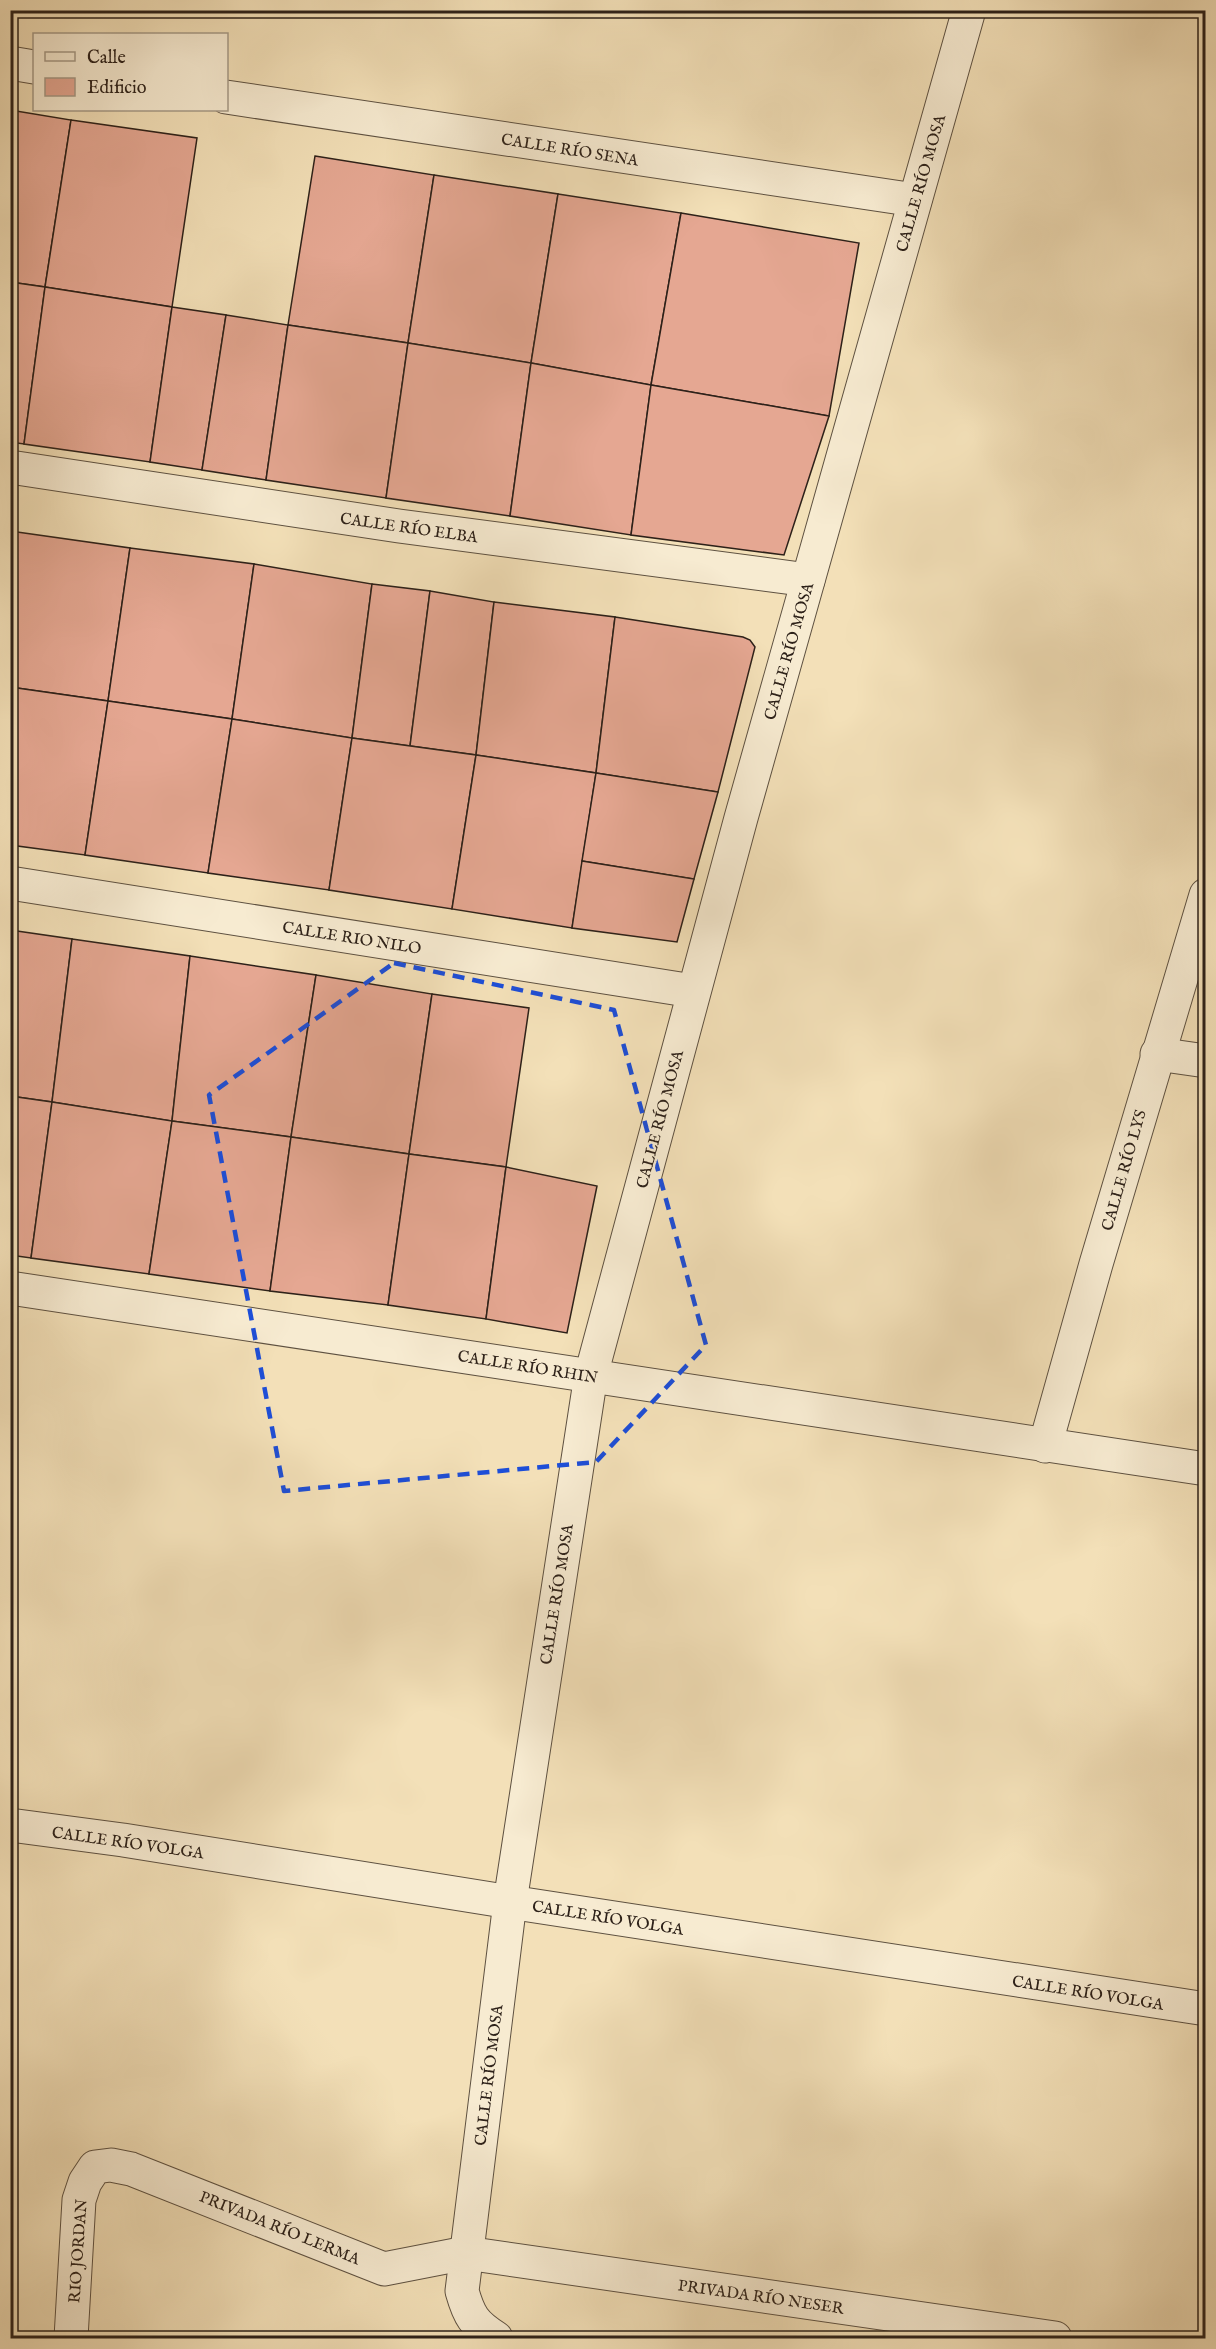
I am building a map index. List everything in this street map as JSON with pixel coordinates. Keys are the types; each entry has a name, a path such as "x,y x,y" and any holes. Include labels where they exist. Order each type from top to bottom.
{"street":[{"name":"CALLE RÍO MOSA","path":"496,2338 481,2329 468,2314 462,2291 510,1902 591,1375 693,991 969,10"},
{"path":"10,63 33,67"},
{"name":"CALLE RÍO SENA","path":"228,97 915,200"},
{"name":"CALLE RÍO ELBA","path":"10,467 399,526 808,580"},
{"name":"CALLE RIO NILO","path":"10,883 693,991"},
{"name":"CALLE RÍO LYS","path":"1045,1446 1096,1264 1206,895"},
{"path":"1158,1054 1206,1061"},
{"name":"CALLE RÍO RHIN","path":"10,1288 1206,1469"},
{"name":"CALLE RÍO VOLGA","path":"10,1825 123,1840 1206,2009"},
{"name":"PRIVADA RÍO LERMA","path":"95,2168 111,2165 131,2169 384,2269 466,2253"},
{"name":"RIO JORDAN","path":"71,2338 79,2200 85,2182 95,2168"},
{"name":"PRIVADA RÍO NESER","path":"466,2253 1055,2338"}],"highlighted area":[{"path":"394,963 614,1010 706,1345 596,1462 284,1491 209,1095"}],"building":[{"path":"10,110 71,120 45,287 10,282"},
{"path":"71,120 197,138 172,307 45,287"},
{"path":"315,156 434,175 408,343 288,325"},
{"path":"434,175 558,194 531,363 408,343"},
{"path":"558,194 681,213 651,385 531,363"},
{"path":"681,213 859,243 829,416 651,385"},
{"path":"10,282 45,287 24,444 10,442"},
{"path":"45,287 172,307 150,462 24,444"},
{"path":"172,307 226,315 202,470 150,462"},
{"path":"226,315 288,325 266,480 202,470"},
{"path":"288,325 408,343 386,498 266,480"},
{"path":"408,343 531,363 510,516 386,498"},
{"path":"531,363 651,385 631,535 510,516"},
{"path":"651,385 829,416 784,555 631,535"},
{"path":"10,531 130,548 108,701 10,687"},
{"path":"130,548 254,564 232,719 108,701"},
{"path":"254,564 372,584 352,738 232,719"},
{"path":"372,584 430,591 410,746 352,738"},
{"path":"430,591 494,602 476,755 410,746"},
{"path":"494,602 615,617 596,773 476,755"},
{"path":"615,617 743,637 750,640 755,647 718,792 596,773"},
{"path":"10,687 108,701 85,855 10,845"},
{"path":"108,701 232,719 208,873 85,855"},
{"path":"232,719 352,738 329,890 208,873"},
{"path":"352,738 476,755 452,909 329,890"},
{"path":"476,755 596,773 572,928 452,909"},
{"path":"596,773 718,792 694,879 582,861"},
{"path":"582,861 694,879 677,942 572,928"},
{"path":"10,930 72,939 52,1102 10,1096"},
{"path":"72,939 190,956 172,1121 52,1102"},
{"path":"190,956 316,975 291,1137 172,1121"},
{"path":"316,975 432,994 409,1154 291,1137"},
{"path":"432,994 529,1008 506,1167 409,1154"},
{"path":"10,1096 52,1102 31,1258 10,1255"},
{"path":"52,1102 172,1121 149,1274 31,1258"},
{"path":"172,1121 291,1137 270,1291 149,1274"},
{"path":"291,1137 409,1154 388,1305 270,1291"},
{"path":"409,1154 506,1167 486,1319 388,1305"},
{"path":"506,1167 597,1186 567,1333 486,1319"}]}
